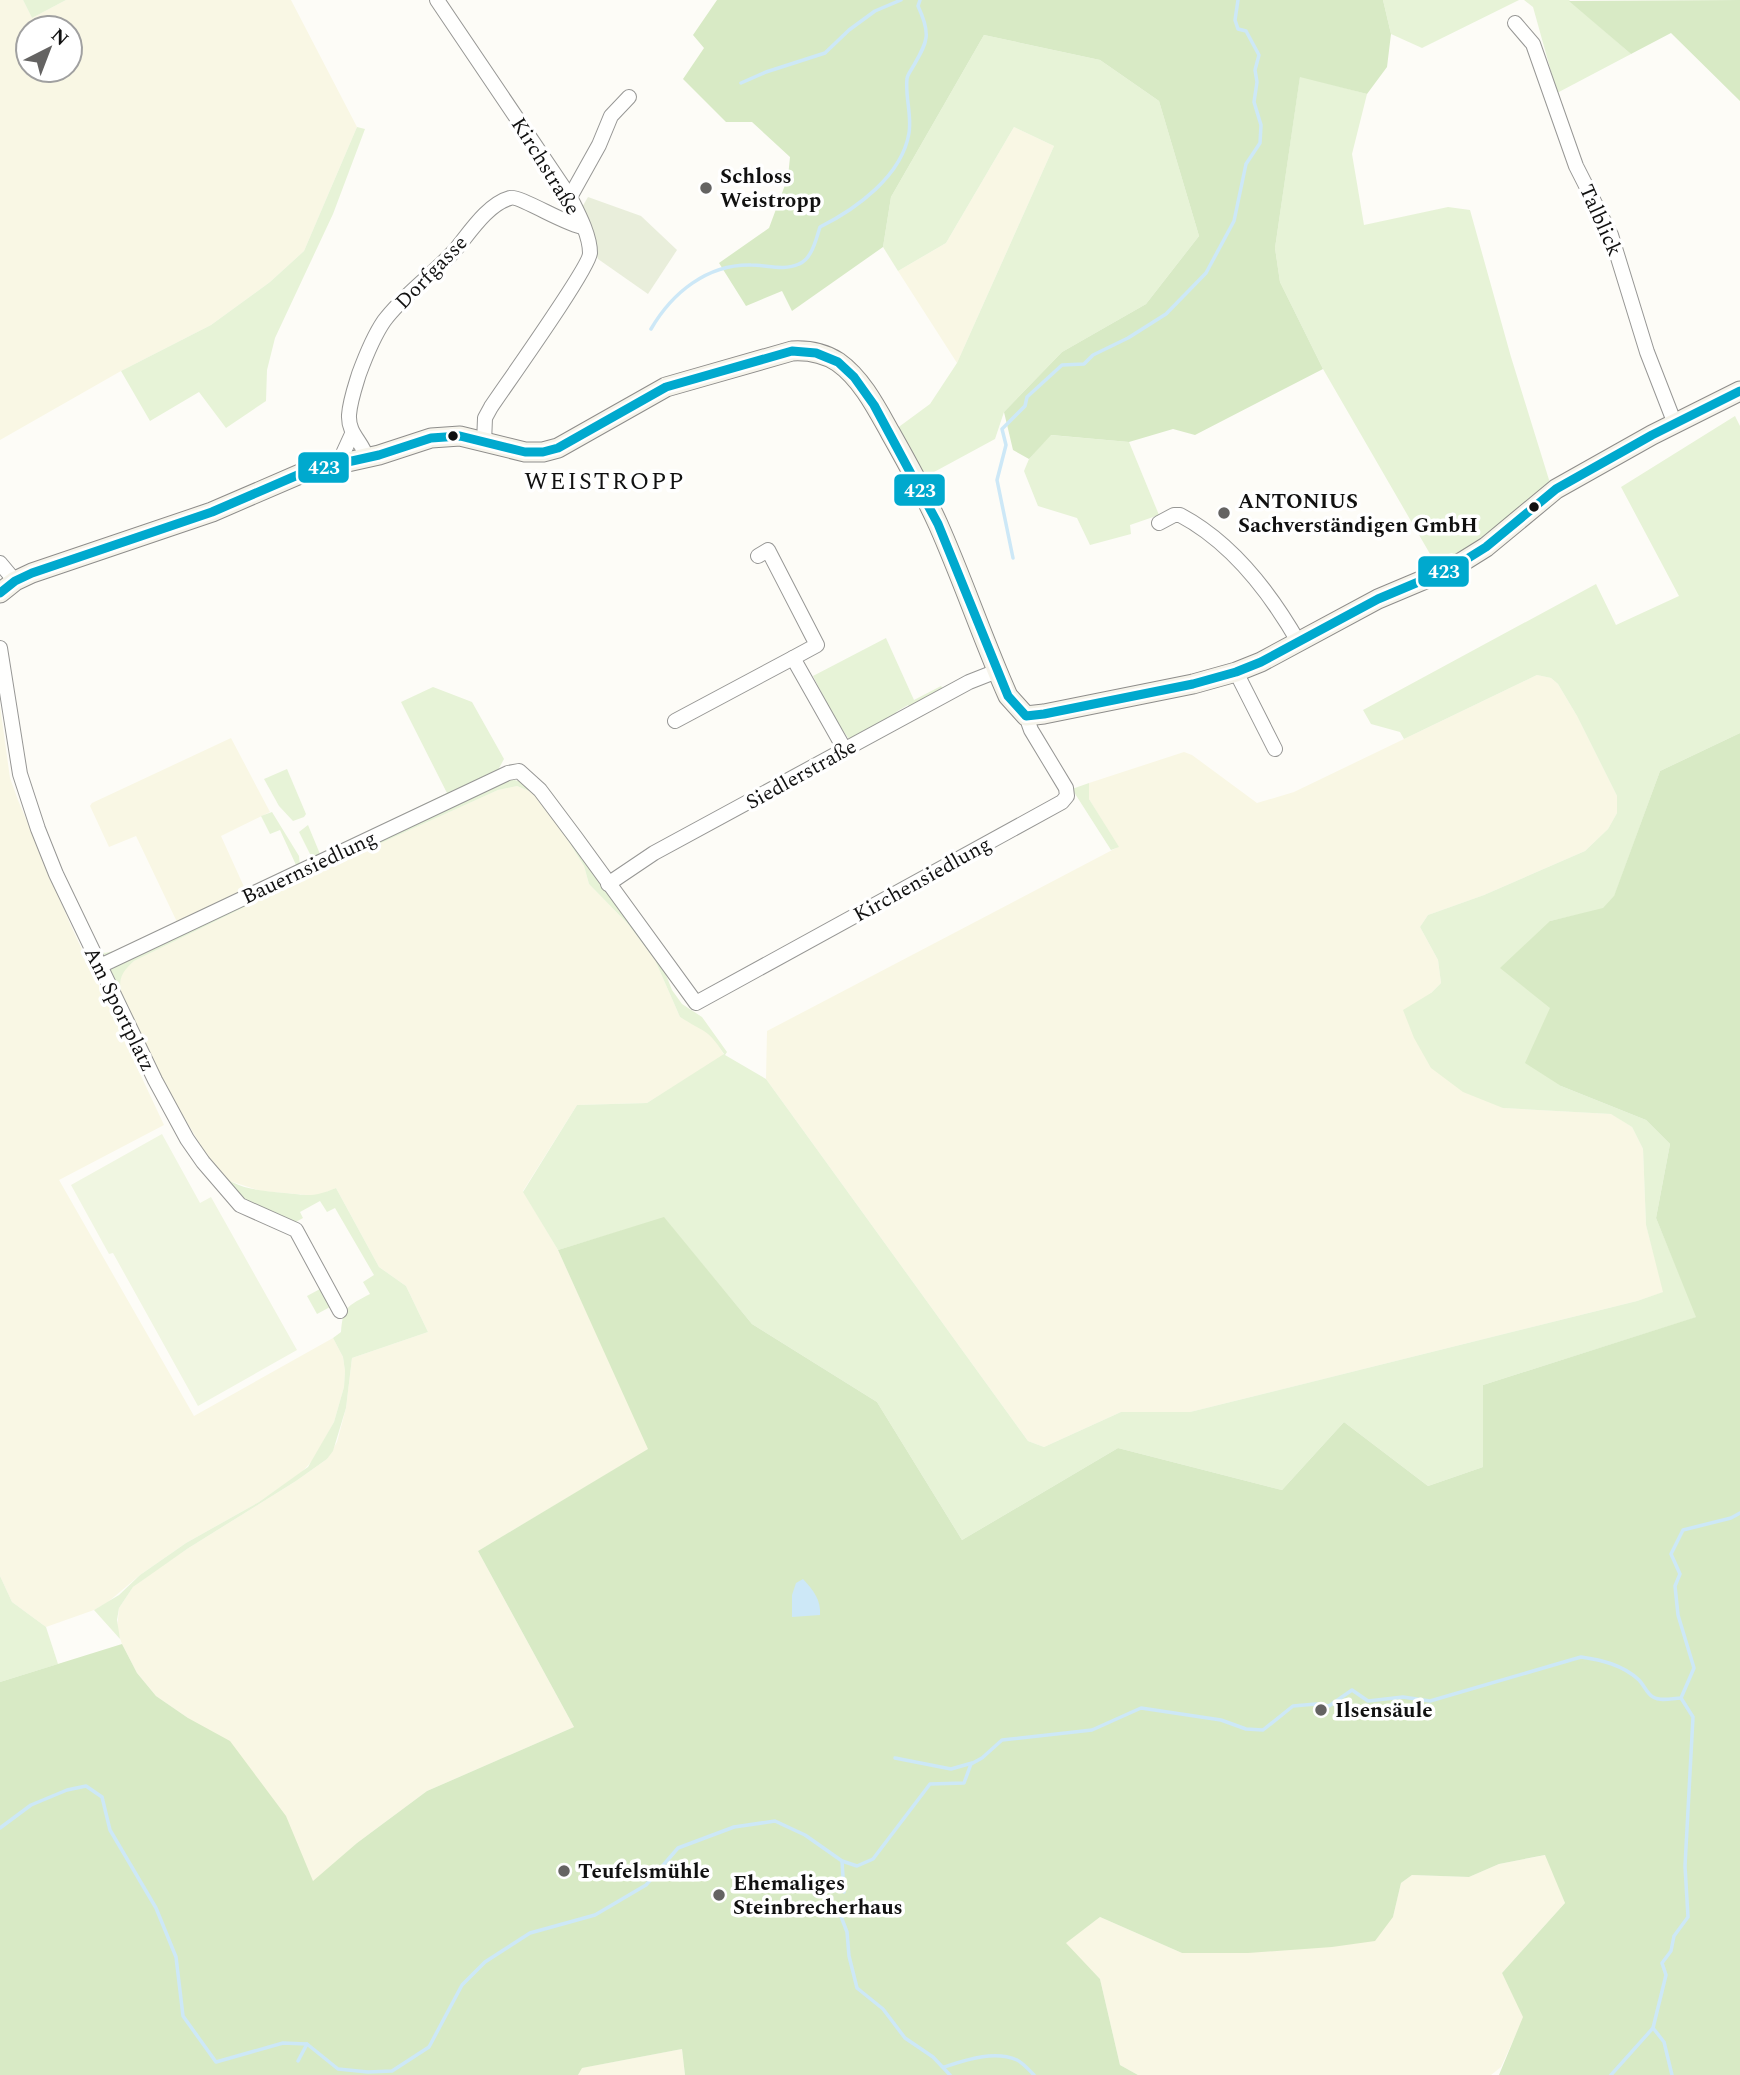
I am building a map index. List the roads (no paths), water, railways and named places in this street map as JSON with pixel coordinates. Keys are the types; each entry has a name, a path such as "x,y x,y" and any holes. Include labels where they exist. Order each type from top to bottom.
{"street":[{"name":"Kirchstraße","path":"437,0 570,197 591,251 590,258 491,407 485,418 484,443"},
{"name":"Talblick","path":"1515,23 1533,44 1576,166 1611,235 1647,352 1675,424"},
{"path":"570,197 599,145 611,116 629,97"},
{"name":"Dorfgasse","path":"342,463 341,458 352,434 349,419 351,400 365,357 384,321 492,209 507,199 518,198 583,228"},
{"path":"0,564 7,587 65,561 212,512 297,475 367,458 432,438 460,436 525,452 543,452 558,448 666,387 792,351 818,352 838,362 866,391 917,479 997,671 1009,696 1026,716 1133,698 1236,672 1298,643 1378,599 1454,567 1486,547 1556,489 1740,391"},
{"path":"352,434 367,458"},
{"path":"1159,523 1174,515 1180,516 1234,555 1277,610 1298,643"},
{"path":"675,721 817,645 768,550 758,556"},
{"name":"Am Sportplatz","path":"0,648 20,774 56,874 155,1080 187,1139 240,1205 296,1230 340,1311"},
{"path":"793,658 845,750"},
{"name":"Siedlerstraße","path":"608,884 654,853 970,682 997,671"},
{"path":"1236,672 1275,749"},
{"name":"Kirchensiedlung","path":"608,884 696,1003 1062,802 1067,796 1066,788 1031,730 1026,716"},
{"name":"Bauernsiedlung","path":"100,966 508,773 519,771 540,790 608,884"}],"water":[{"path":"803,1579 818,1599 820,1615 792,1617 792,1595 796,1583"}],"waterway":[{"path":"741,83 825,53 849,30 875,11 901,0"},
{"path":"651,329 680,293 706,275 735,266 787,267 803,261 813,248 820,227 862,201 887,177 905,149 909,133 907,77 926,37 925,24 918,6 920,0"},
{"path":"1013,558 997,480 1006,445 1002,429 1025,406 1027,397 1062,365 1084,364 1093,355 1128,338 1166,314 1206,273 1234,221 1246,164 1260,143 1261,125 1254,102 1257,82 1255,70 1259,55 1246,31 1238,29 1235,20 1238,0"},
{"path":"0,1828 31,1805 67,1790 86,1786 102,1797 110,1830 156,1908 176,1957 183,2016 216,2062 283,2043 307,2044 338,2069 392,2071 429,2047 462,1985 485,1962 530,1933 595,1915 646,1885 678,1848 734,1827 775,1821 805,1835 842,1861 857,1866 873,1859 930,1784 964,1783 971,1764 1002,1740 1092,1730 1141,1708 1221,1720 1246,1729 1263,1730 1293,1706 1329,1706 1352,1690 1368,1701 1403,1697 1430,1701 1581,1657 1626,1670 1656,1698 1681,1698 1694,1668 1678,1615 1675,1586 1680,1574 1671,1554 1683,1530 1731,1518 1740,1513"},
{"path":"1672,2075 1664,2042 1653,2028 1666,1975 1662,1963 1671,1951 1674,1936 1688,1917 1685,1866 1693,1717 1681,1698"},
{"path":"895,1758 951,1769 972,1763"},
{"path":"842,1861 844,1892"},
{"path":"843,1904 840,1914 847,1932 849,1956 857,1988 883,2009 905,2038 933,2057 950,2075"},
{"path":"1611,2075 1653,2028"},
{"path":"298,2061 307,2044"},
{"path":"944,2067 980,2057 999,2056 1017,2060 1034,2075"}],"place":[{"name":"Schloss Weistropp","path":"706,188"},
{"name":"ANTONIUS Sachverständigen GmbH","path":"1224,513"},
{"name":"Ilsensäule","path":"1321,1710"},
{"name":"Teufelsmühle","path":"564,1871"},
{"name":"Ehemaliges Steinbrecherhaus","path":"719,1895"}],"district":[{"name":"WEISTROPP","path":"605,481"}]}
